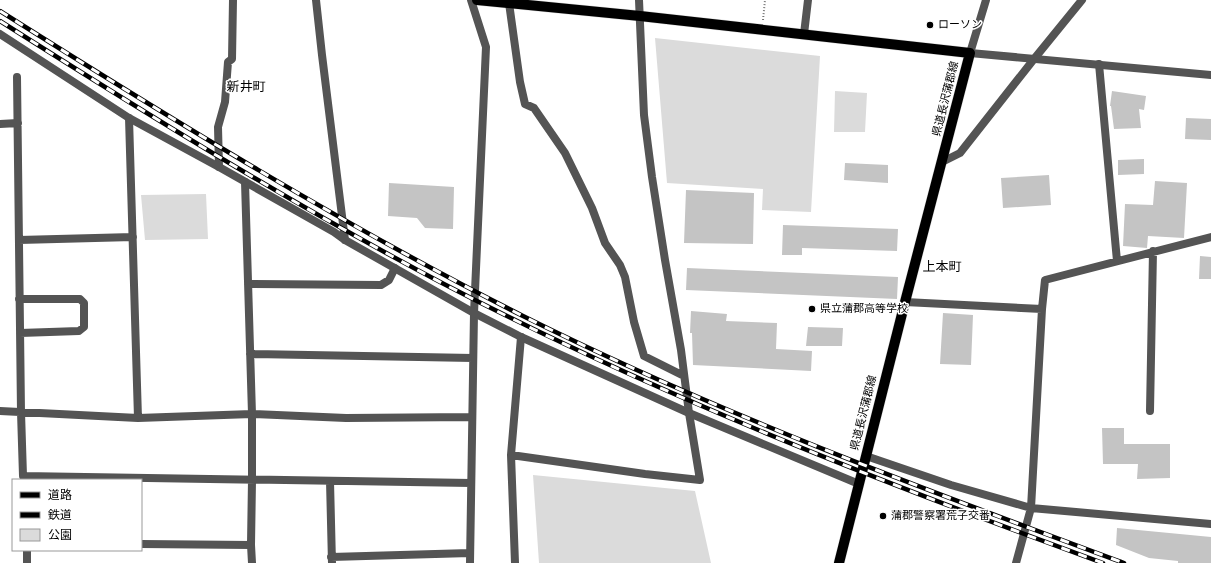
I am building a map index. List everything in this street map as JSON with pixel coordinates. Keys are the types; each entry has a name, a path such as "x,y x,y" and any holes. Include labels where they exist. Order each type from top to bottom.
{"main road":[{"name":"県道長沢蒲郡線","path":"477,0 762,29 970,53 839,563"}],"street":[{"path":"219,167 218,127 225,102 228,62 232,59 233,0"},
{"path":"316,0 345,240"},
{"path":"470,563 474,313 486,47 471,0"},
{"path":"511,455 644,474 700,480 681,350 661,238 644,115 639,0"},
{"path":"804,34 808,0"},
{"path":"986,0 970,53 1211,75"},
{"path":"942,162 960,153 1082,0"},
{"path":"509,3 520,82 525,104 534,108 565,153 592,208 605,244 620,265 625,277 634,322 644,356 684,376"},
{"path":"0,34 129,118 219,167 474,313 521,337 689,413 859,484"},
{"path":"1099,64 1117,261"},
{"path":"16,77 18,123 20,412 23,478 138,479"},
{"path":"129,118 138,418"},
{"path":"0,124 18,123"},
{"path":"245,182 252,414 252,563"},
{"path":"19,240 133,237"},
{"path":"1016,563 1031,508 1042,309 1045,280 1211,237"},
{"path":"1150,411 1154,251"},
{"path":"248,284 381,285 389,280 395,268"},
{"path":"19,299 80,299 84,303 84,327 79,331 20,333"},
{"path":"905,302 1042,309"},
{"path":"515,563 511,455 521,337"},
{"path":"250,354 473,358"},
{"path":"0,411 138,418 252,414 346,418 472,417"},
{"path":"866,456 951,485 1031,508 1211,524"},
{"path":"142,479 471,483"},
{"path":"330,481 332,560 470,553"},
{"path":"142,544 251,545"},
{"path":"27,551 27,563"}],"path":[{"path":"762,29 765,0"}],"green space":[{"path":"655,38 820,56 811,212 762,210 763,189 667,183"},
{"path":"835,91 867,93 865,132 834,132"},
{"path":"206,194 208,239 145,240 141,195"},
{"path":"533,475 695,491 711,563 539,563"}],"building":[{"path":"1112,91 1146,96 1144,110 1139,109 1141,128 1114,129 1110,106"},
{"path":"1186,118 1211,119 1211,140 1185,139"},
{"path":"1144,159 1144,174 1118,175 1118,160"},
{"path":"845,163 888,165 888,183 844,180"},
{"path":"1049,175 1051,205 1003,208 1001,178"},
{"path":"1155,181 1187,183 1184,238 1148,236 1147,248 1123,246 1125,204 1153,205"},
{"path":"389,183 454,187 453,229 425,228 417,218 388,216"},
{"path":"686,190 754,193 753,244 684,243"},
{"path":"783,225 898,229 897,251 802,248 802,255 782,255"},
{"path":"1200,256 1211,257 1211,279 1199,279"},
{"path":"687,268 898,277 897,299 686,290"},
{"path":"691,311 727,314 726,321 777,323 776,349 812,351 811,371 693,365 692,333 690,333"},
{"path":"943,313 973,315 971,365 940,364"},
{"path":"808,327 843,328 842,346 806,346"},
{"path":"1102,428 1124,428 1124,444 1170,444 1170,478 1137,479 1138,464 1103,464"},
{"path":"1117,528 1211,537 1211,563 1178,563 1178,561 1149,558 1116,545"}],"railway":[{"path":"0,11 258,170 389,245 523,316 670,385 820,448 1124,563"},
{"path":"0,21 163,123 329,221 385,253 522,324 685,399 768,434 851,468 1103,563"}],"place":[{"name":"ローソン","path":"930,25"},
{"name":"県立蒲郡高等学校","path":"812,309"},
{"name":"蒲郡警察署荒子交番","path":"883,516"}],"district":[{"name":"新井町","path":"246,88"},
{"name":"上本町","path":"942,268"}]}
